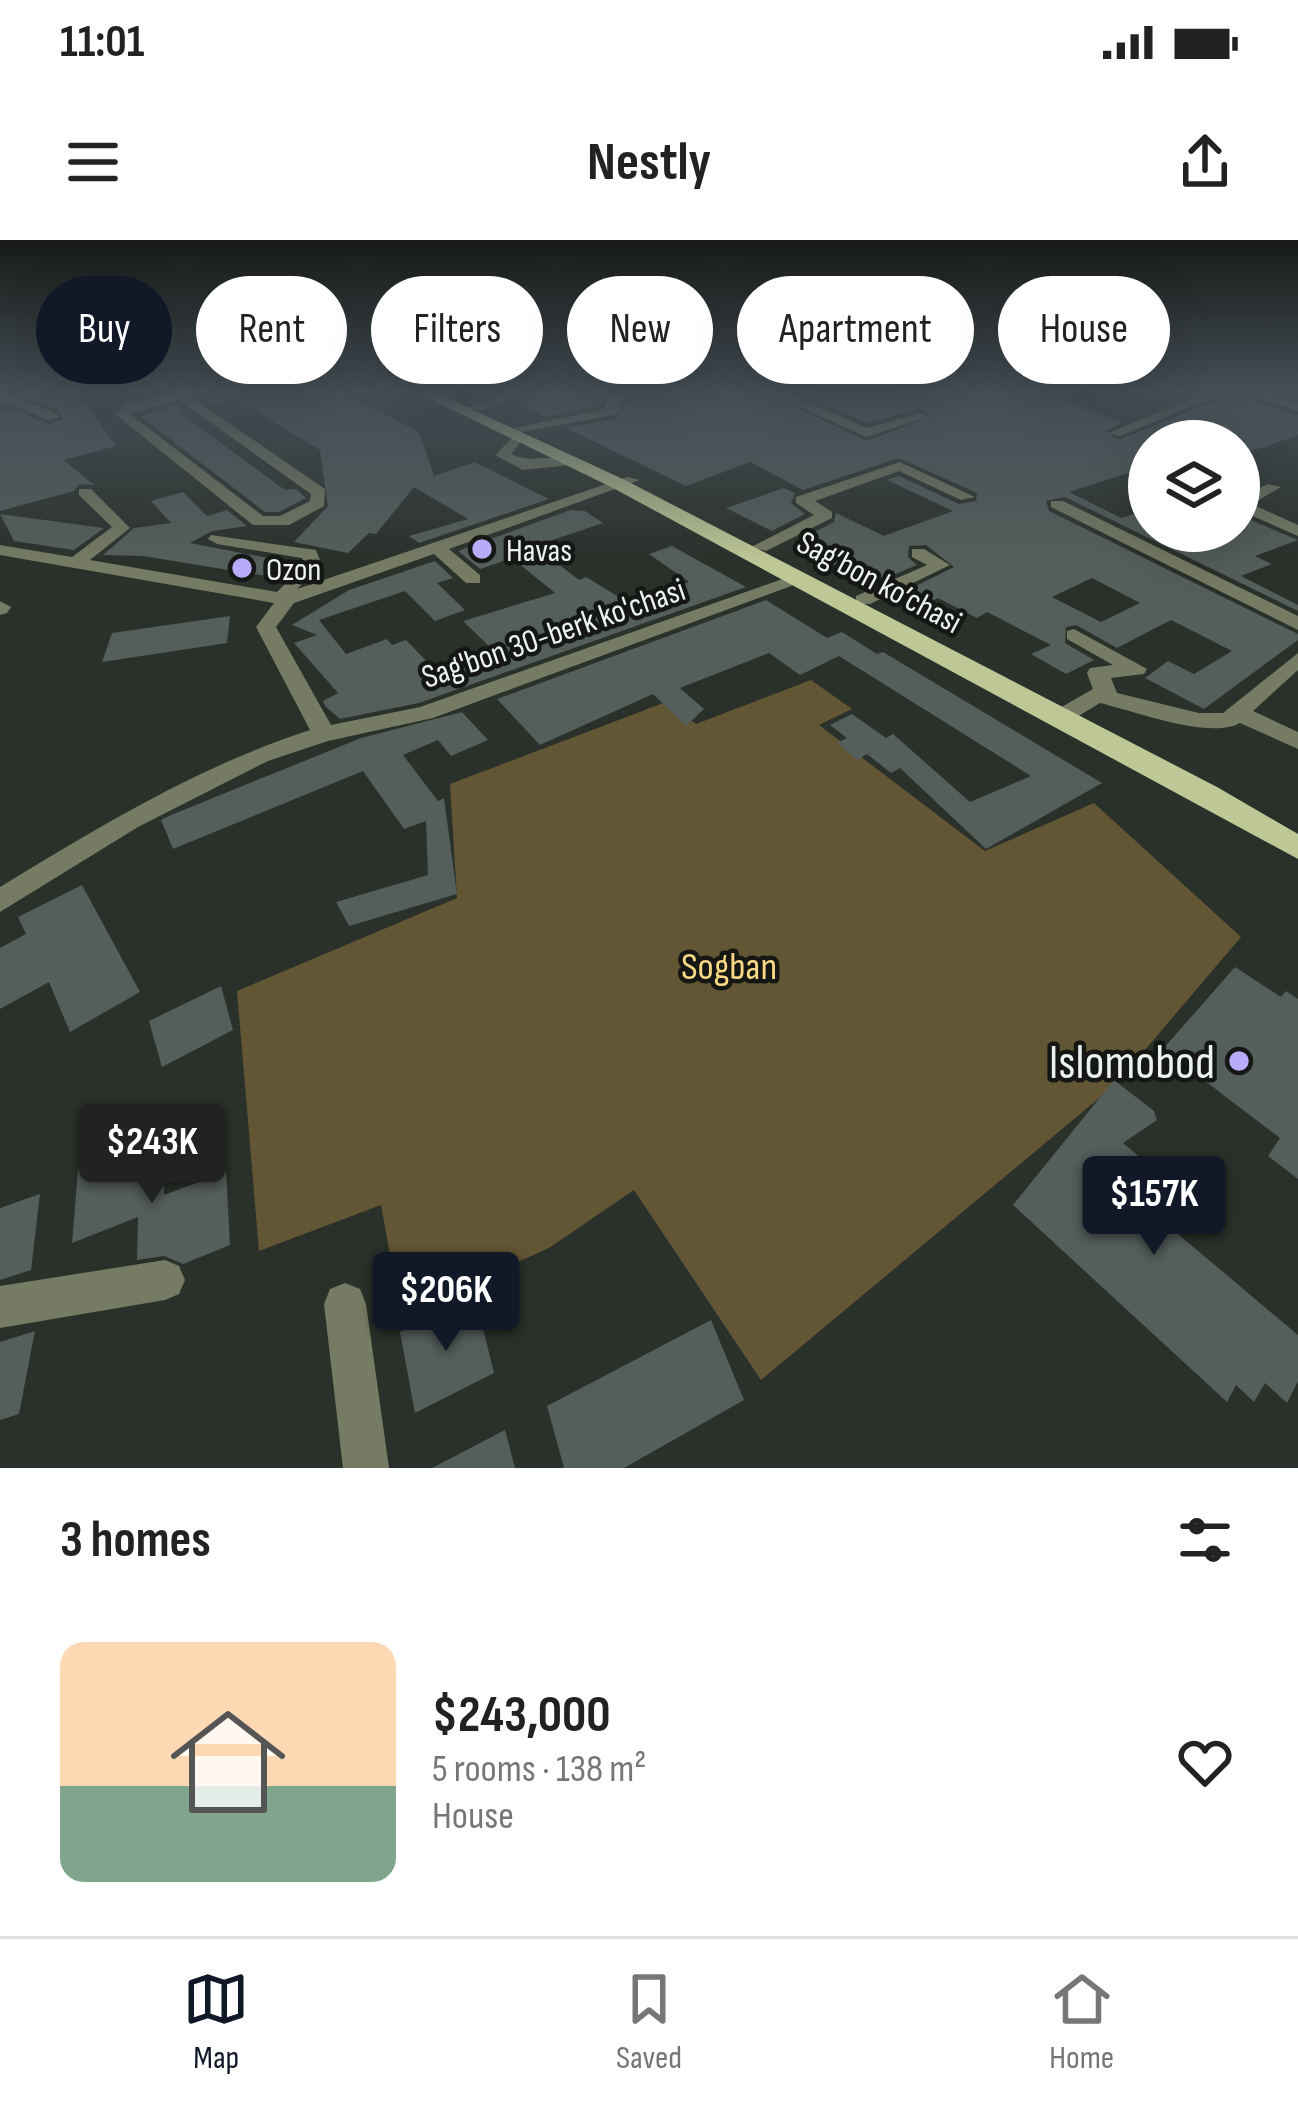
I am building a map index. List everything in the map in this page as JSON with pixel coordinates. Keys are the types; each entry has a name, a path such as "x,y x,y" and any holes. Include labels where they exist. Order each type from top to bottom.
{"main road":[{"path":"532,448 543,464 582,487 587,496"},
{"name":"Sag’bon ko’chasi","path":"547,448 626,482 801,579 1298,825"},
{"name":"Sag’bon ko’chasi","path":"551,448 863,600 1298,848"}],"street":[{"path":"166,448 259,521 283,520 318,503 319,492 260,448"},
{"path":"510,448 502,455 523,466 571,461"},
{"path":"760,547 826,515 802,500 900,466 967,497"},
{"path":"0,550 282,598 626,482"},
{"path":"1260,494 1273,487"},
{"path":"75,563 122,528 85,492"},
{"path":"1057,504 1298,624"},
{"path":"1260,514 1298,531"},
{"path":"217,539 310,554 314,566 282,598 266,627 323,734"},
{"path":"438,548 473,579"},
{"path":"863,600 941,565 918,553"},
{"name":"Sag'bon 30-berk ko'chasi","path":"0,901 129,820 260,755 323,734 425,713 801,579"},
{"path":"1074,635 1136,669 1098,673 1107,697"},
{"path":"1066,712 1090,697 1107,697 1199,720 1228,721 1298,659"},
{"path":"1238,712 1298,741"},
{"path":"0,1307 165,1280"},
{"path":"345,1304 366,1468"}],"green space":[{"name":"Sogban","path":"811,680 852,709 819,725 985,851 1094,803 1241,937 1116,1084 761,1380 634,1190 549,1248 401,1315 381,1205 259,1251 237,991 457,898 450,784 666,702 696,724"}],"building":[{"path":"0,448 107,448 64,460 94,485 79,484 74,491 0,511"},
{"path":"182,448 228,448 285,490 296,489 306,498 279,512 265,512"},
{"path":"425,448 434,476 475,462 549,499 419,543 409,536 468,519 414,487 376,534 369,533 348,553 294,542 328,506 320,450"},
{"path":"608,448 1128,448 1128,473 1069,492 1121,518 1128,516 1128,528 1065,497 1046,501 1049,511 1298,634 1298,640 1204,709 1145,678 1168,661 1194,674 1232,651 1171,620 1117,648 1076,625 1066,627 1065,643 1094,660 1066,674 1031,654 1051,645 987,612 977,618 938,598 928,603 906,591 954,567 926,545 909,546 908,557 917,565 872,584 793,543 834,522 836,513 884,536 953,511 887,480 899,476 959,504 976,501 977,493 899,458 803,490 750,462 686,486","holes":["1092,578 1140,603 1101,622 1052,597"]},
{"path":"784,488 795,493 791,503 805,514 772,531 726,508"},
{"path":"183,492 207,516 227,510 247,526 212,531 190,543 299,564 284,579 143,556 103,555 134,528 171,523 151,501"},
{"path":"570,510 585,511 603,523 535,546 579,580 586,577 632,605 689,582 649,554 672,546 746,587 419,703 340,719 325,706 323,701 338,693 294,643 317,635 292,625 349,590 435,561 453,578 437,583 465,610 435,621 405,591 319,620 346,654 387,639 392,645 406,640 441,676 497,654 463,621 555,593 512,558 480,569 458,551"},
{"path":"0,514 104,528 74,550 14,541"},
{"path":"1260,524 1298,540 1255,556 1272,564 1241,576 1298,605 1298,611 1177,552 1260,552"},
{"path":"766,600 827,638 842,632 877,654 883,652 1102,783 986,849 900,768 891,773 867,754 857,760 837,743 847,738 830,725 852,714 886,738 893,734 970,802 1031,776 839,656 800,675 769,653 680,688 704,709 686,726 653,694 540,745 497,699"},
{"path":"230,616 227,643 102,662 112,633"},
{"path":"462,712 488,740 451,756 438,740 403,755 438,801 444,798 457,894 349,926 336,902 428,875 426,821 404,829 363,771 173,849 161,820 171,815 361,738"},
{"path":"82,885 140,992 70,1032 49,982 0,1009 0,948 26,934 18,917"},
{"name":"Islomobod","path":"1235,967 1281,997 1286,991 1298,999 1298,1179 1268,1156 1280,1138 1163,1049"},
{"path":"221,986 233,1030 162,1067 149,1021"},
{"path":"1114,1080 1154,1111 1157,1120 1123,1143 1142,1159 1122,1187 1298,1335 1298,1381 1287,1403 1265,1383 1254,1402 1236,1385 1227,1402 1013,1205"},
{"path":"165,1138 164,1195 226,1172 230,1245 183,1264 164,1256 137,1260 138,1217 72,1243 78,1170"},
{"path":"40,1194 31,1270 0,1280 0,1208"},
{"path":"475,1296 494,1373 415,1413 400,1332"},
{"path":"711,1320 744,1400 624,1468 564,1468 547,1406"},
{"path":"35,1331 19,1414 0,1420 0,1342"},
{"path":"505,1430 515,1468 432,1468"}],"place":[{"name":"Havas","path":"482,549"},
{"name":"Ozon","path":"242,568"},
{"name":"Islomobod","path":"1239,1061"}]}
